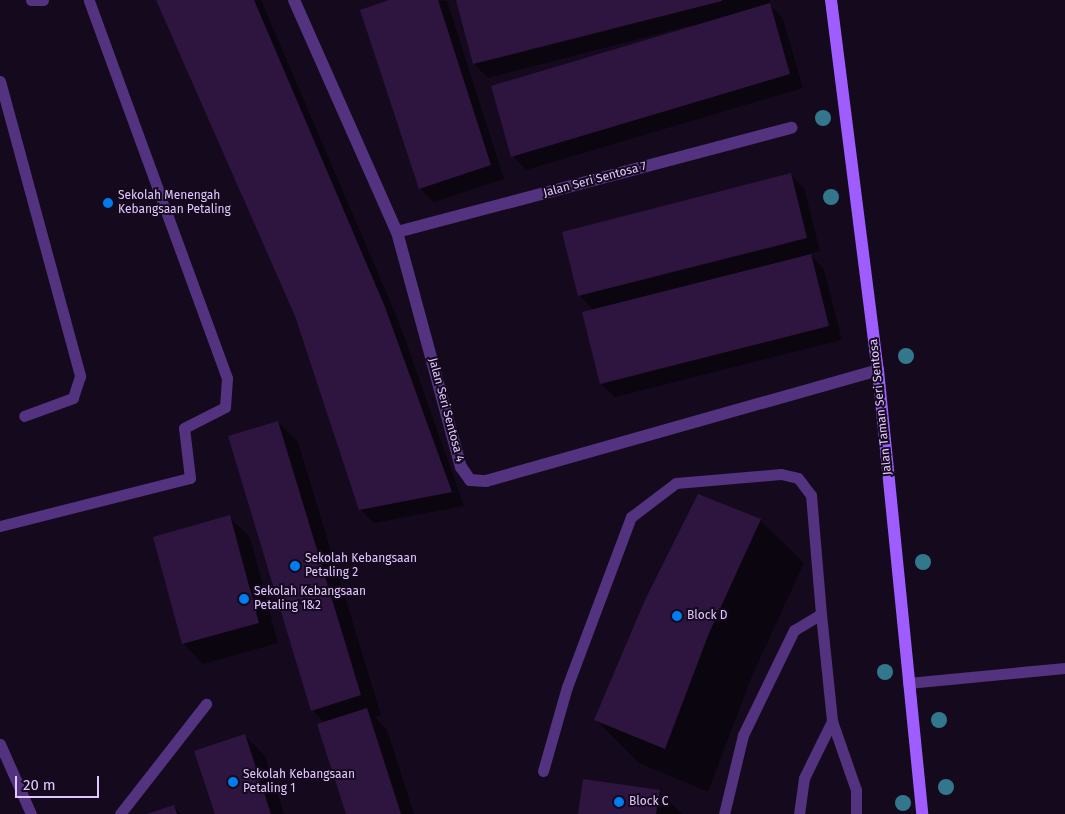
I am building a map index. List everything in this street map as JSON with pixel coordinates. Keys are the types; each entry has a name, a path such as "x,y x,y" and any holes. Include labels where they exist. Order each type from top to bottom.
{"main road":[{"name":"Jalan Taman Seri Sentosa","path":"831,0 878,370 922,814"}],"street":[{"name":"Jalan Seri Sentosa 4","path":"294,0 397,232 461,467 470,480 486,481 878,370"},
{"name":"Jalan Seri Sentosa 7","path":"397,232 792,128"}],"lane":[{"path":"31,0 43,0"},
{"path":"0,526 190,478 184,428 225,407 226,378 89,0"},
{"path":"0,81 80,376 73,398 24,416"},
{"path":"543,771 568,687 631,517 676,483 781,474 798,478 811,494 832,721 856,790 856,814"},
{"path":"724,814 743,735 794,630 821,614"},
{"path":"908,684 1065,668"},
{"path":"120,814 206,704"},
{"path":"799,814 804,778 832,721"},
{"path":"0,744 31,814"}],"building":[{"path":"156,0 254,0 385,307 452,492 359,510 295,316"},
{"path":"389,0 438,0 491,165 419,189 360,10"},
{"path":"456,0 722,0 722,1 473,64"},
{"path":"770,3 790,74 511,157 491,86"},
{"path":"791,173 807,238 578,296 562,232"},
{"path":"811,254 829,326 600,384 582,312"},
{"name":"Sekolah Kebangsaan Petaling 2","path":"278,421 361,695 311,711 228,436"},
{"name":"Block D","path":"698,494 761,519 709,633 665,749 594,720 645,600"},
{"path":"230,515 259,623 182,644 153,537"},
{"path":"367,708 401,814 346,814 317,724"},
{"name":"Sekolah Kebangsaan Petaling 1","path":"245,734 271,814 215,814 194,751"},
{"name":"Block C","path":"583,779 660,790 656,814 578,814"},
{"path":"174,805 177,814 147,814"}],"place":[{"name":"Sekolah Menengah Kebangsaan Petaling","path":"108,203"},
{"name":"Sekolah Kebangsaan Petaling 2","path":"295,566"},
{"name":"Sekolah Kebangsaan Petaling 1&2","path":"244,599"},
{"name":"Block D","path":"677,616"},
{"name":"Sekolah Kebangsaan Petaling 1","path":"233,782"},
{"name":"Block C","path":"619,802"}]}
